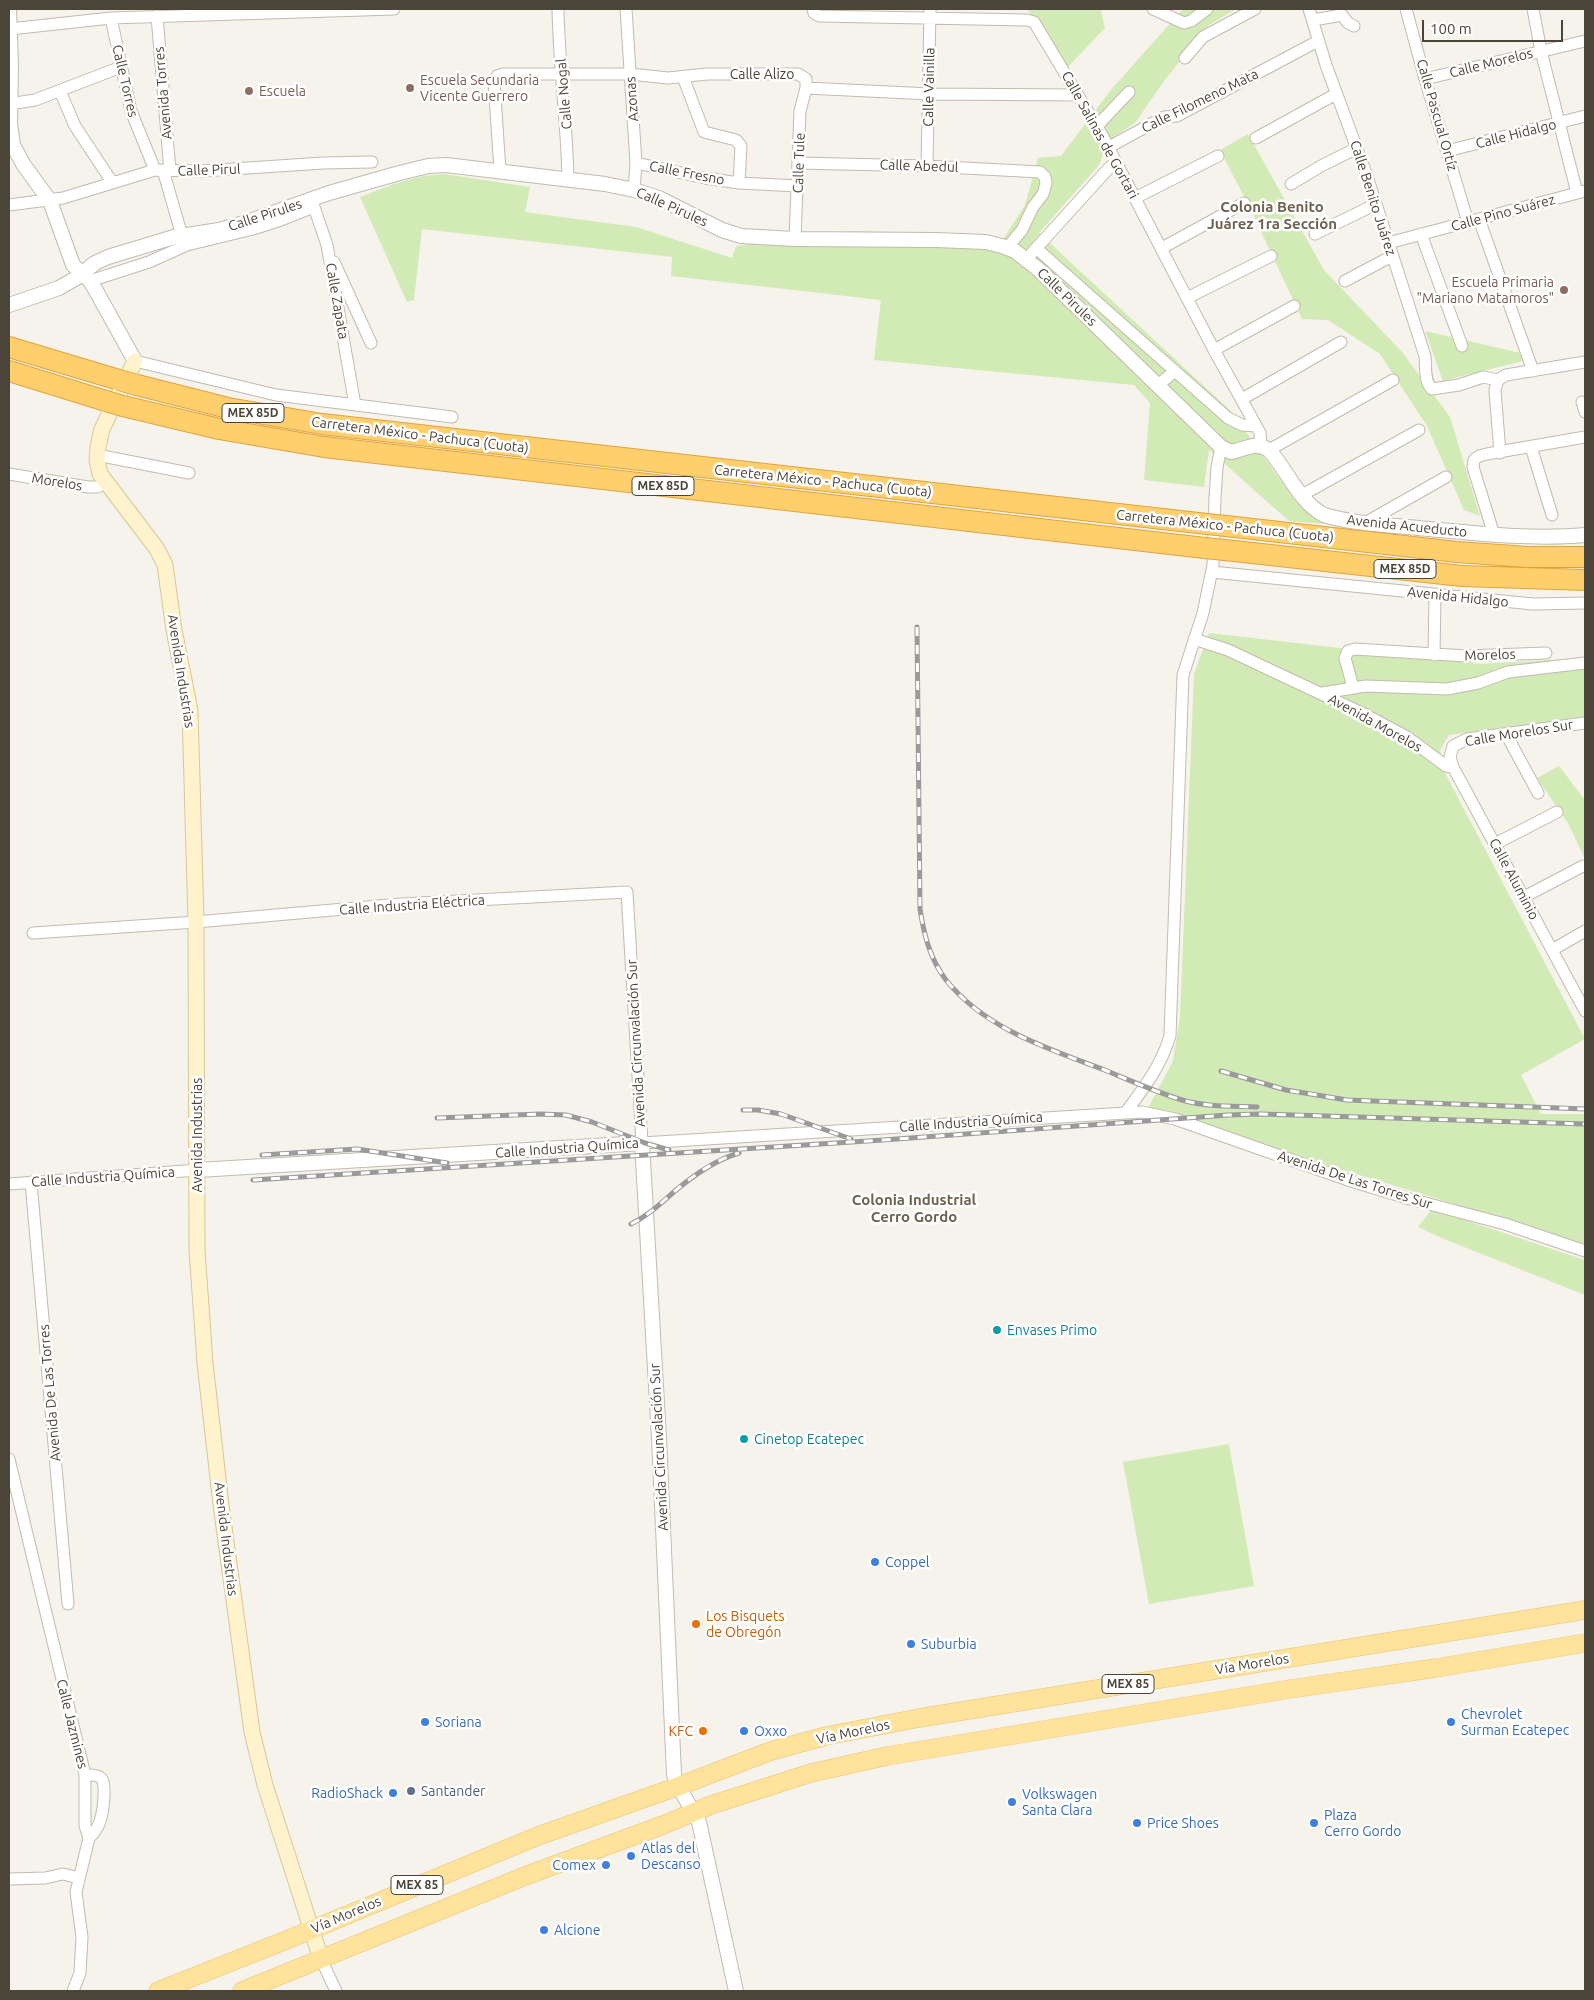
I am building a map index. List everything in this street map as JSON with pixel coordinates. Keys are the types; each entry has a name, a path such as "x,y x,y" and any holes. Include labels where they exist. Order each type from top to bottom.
{"highway":[{"name":"Carretera México - Pachuca (Cuota)","path":"9,347 128,383 228,408 332,425 1457,552 1528,557 1585,557"},
{"name":"Carretera México - Pachuca (Cuota)","path":"9,371 114,403 219,429 334,448 1462,576 1585,580"}],"main road":[{"name":"Avenida Industrias","path":"136,361 106,418 98,440 100,474 105,483 157,548 166,570 174,630 191,721 196,922 197,1250 204,1353 221,1505 248,1711 263,1778 320,1959"},
{"name":"Vía Morelos","path":"158,1991 511,1846 779,1748 919,1718 1585,1610"},
{"name":"MEX 85","path":"242,1991 525,1876 694,1812 790,1779 861,1760 1290,1689 1436,1668 1585,1643"}],"street":[{"path":"9,9 9,104 11,136 16,154 50,201 70,259 86,277 136,361 276,395 452,417"},
{"path":"82,9 83,21"},
{"path":"10,29 111,18 136,13 157,16 200,12 394,9"},
{"name":"Calle Nogal","path":"558,9 568,134 568,180"},
{"name":"Azonas","path":"626,9 636,164 634,190"},
{"path":"1153,9 1184,23 1191,21 1207,9"},
{"path":"1185,58 1207,34 1255,9"},
{"name":"Calle Pascual Ortíz","path":"1406,9 1447,151 1533,371"},
{"path":"1533,9 1541,51 1559,123 1581,192"},
{"name":"Calle Salinas de Gortari","path":"814,11 819,16 930,13 1034,22 1109,147 1214,350 1256,426 1265,448"},
{"name":"Calle Vainilla","path":"927,166 930,94 930,13"},
{"path":"1311,14 1344,16 1348,23 1354,26"},
{"name":"Calle Benito Juárez","path":"1311,14 1318,42 1357,148 1425,356 1425,370 1430,389 1450,387 1483,377 1498,380"},
{"name":"Avenida Torres","path":"157,16 163,170"},
{"name":"Calle Torres","path":"111,18 120,67 133,118 163,170 182,236"},
{"name":"Calle Morelos","path":"1425,79 1585,41"},
{"name":"Calle Filomeno Mata","path":"1109,147 1164,117 1177,116 1318,42"},
{"path":"9,104 26,103 120,67"},
{"name":"Calle Alizo","path":"500,171 494,81 497,76 503,74 630,74 656,77 683,77 707,74 798,74 806,79 806,88 930,94 1077,95"},
{"name":"Calle Fresno","path":"683,77 704,132 736,140 740,143 742,149 739,183"},
{"name":"Calle Tule","path":"795,239 800,111 806,88"},
{"path":"60,91 75,126 112,182"},
{"path":"1097,126 1129,92"},
{"path":"1256,138 1336,94"},
{"name":"Calle Hidalgo","path":"1447,151 1585,116"},
{"path":"1291,184 1357,148"},
{"path":"1135,198 1218,156"},
{"name":"Calle Pirul","path":"9,205 50,201 112,182 163,170 203,172 323,163 372,162"},
{"path":"1026,258 1116,162"},
{"name":"Calle Abedul","path":"799,163 927,166 1040,172 1045,177 1045,189 1009,248"},
{"name":"Calle Fresno","path":"636,164 739,183 798,186"},
{"name":"Calle Pirules","path":"9,305 86,277 95,263 108,257 182,236 219,230 313,203 349,187 428,166 446,165 500,171 634,190 660,198 734,235 795,239 975,242 995,244 1009,248 1026,258 1221,447"},
{"name":"Calle Pino Suárez","path":"1388,243 1581,192"},
{"path":"86,277 149,262 187,245 281,220 313,203"},
{"name":"Calle Zapata","path":"313,203 327,245 355,405"},
{"path":"1162,248 1244,203"},
{"path":"1315,234 1376,204"},
{"path":"1421,234 1462,346"},
{"path":"327,245 370,343"},
{"name":"Calle Pirules","path":"1036,248 1228,418 1242,425 1256,426"},
{"path":"1187,298 1270,256"},
{"path":"1345,281 1392,256"},
{"path":"1214,350 1294,306"},
{"path":"1242,399 1341,342"},
{"path":"1500,453 1495,386 1498,380 1506,375 1585,362"},
{"path":"1158,385 1175,371"},
{"path":"1126,1112 1154,1073 1170,1036 1183,675 1203,613 1212,572 1215,490 1221,447 1231,452 1250,446 1265,448 1393,380"},
{"path":"1302,496 1419,430"},
{"path":"1494,535 1473,467 1474,460 1479,456 1585,437"},
{"path":"1531,447 1552,515"},
{"name":"Avenida Acueducto","path":"1265,448 1302,496 1318,512 1324,515 1365,523 1494,535 1585,535"},
{"path":"98,455 189,472"},
{"name":"Morelos","path":"9,474 93,487 105,483"},
{"path":"1365,523 1446,477"},
{"name":"Avenida Hidalgo","path":"1212,572 1533,604 1585,603"},
{"path":"1434,655 1436,595"},
{"name":"Avenida Morelos","path":"1194,640 1228,650 1322,693 1407,737 1446,766 1453,767"},
{"name":"Morelos","path":"1348,652 1354,649 1466,656 1546,653"},
{"name":"Avenida Morelos","path":"1348,652 1345,658 1353,687"},
{"name":"Avenida Morelos","path":"1322,693 1353,687 1378,686 1447,689 1478,683 1508,672 1585,662"},
{"name":"Calle Morelos Sur","path":"1453,746 1467,739 1585,723"},
{"path":"1506,734 1538,793"},
{"name":"Calle Aluminio","path":"1453,746 1450,756 1453,767 1552,950 1584,1004"},
{"path":"1495,844 1557,812"},
{"path":"1524,897 1583,866"},
{"name":"Calle Industria Eléctrica","path":"34,934 401,904 627,892"},
{"name":"Avenida Circunvalación Sur","path":"627,892 658,1430 674,1774 694,1812 702,1834 736,1991"},
{"path":"1552,950 1585,931"},
{"name":"Calle Industria Química","path":"9,1184 198,1170 1126,1112"},
{"name":"Avenida De Las Torres Sur","path":"1126,1112 1155,1113 1169,1117 1359,1183 1410,1199 1505,1224 1585,1251"},
{"name":"Avenida De Las Torres","path":"31,1182 68,1604"},
{"name":"Calle Jazmines","path":"9,1459 85,1775 84,1820 89,1838 78,1878 76,1897 82,1937 80,1973 73,1991"},
{"path":"85,1775 100,1777 104,1785 103,1810 97,1828 89,1838"},
{"path":"9,1879 45,1878 63,1874 78,1878"},
{"path":"320,1959 336,1991"}],"green space":[{"path":"996,9 1103,9 1101,11 1105,28 1066,69 1028,10"},
{"path":"1183,9 1236,9 1209,25 1164,81 1135,123 1109,140 1099,165 1039,233 1231,411 1297,503 1324,524 1289,521 1209,450 1204,487 1144,480 1150,403 1134,385 874,360 881,300 671,276 672,257 422,229 414,300 407,302 360,197 394,184 423,176 444,174 530,187 525,212 636,227 732,258 736,246 851,231 973,234 1002,241 1025,205 1038,158 1061,156 1110,91"},
{"path":"1248,134 1324,270 1402,352 1450,417 1480,516 1464,510 1427,426 1380,354 1328,320 1302,319 1251,210 1220,150"},
{"path":"1425,331 1520,353 1523,361 1443,381"},
{"path":"1209,633 1480,664 1585,658 1585,717 1449,735 1440,750 1446,775 1585,1039 1521,1075 1541,1114 1585,1114 1585,1244 1147,1110 1173,1061 1180,1017 1194,674"},
{"path":"1559,766 1585,800 1585,859 1568,823 1537,778"},
{"path":"1432,1209 1585,1260 1585,1295 1418,1227"},
{"path":"1229,1444 1254,1586 1149,1604 1123,1462"}],"railway":[{"path":"917,627 920,909 929,946 940,972 962,997 980,1012 999,1025 1042,1046 1182,1100 1210,1105 1257,1107"},
{"path":"1221,1071 1286,1090 1347,1100 1585,1109"},
{"path":"743,1110 758,1110 781,1114 851,1139"},
{"path":"437,1118 541,1114 566,1115 592,1122 645,1143 669,1150"},
{"path":"253,1180 883,1140 1228,1115 1261,1114 1585,1124"},
{"path":"262,1155 357,1149 447,1163"},
{"path":"631,1224 649,1213 697,1174 739,1153"}],"place":[{"name":"Escuela Secundaria Vicente Guerrero","path":"410,88"},
{"name":"Escuela","path":"249,91"},
{"name":"Escuela Primaria \"Mariano Matamoros\"","path":"1564,290"},
{"name":"Envases Primo","path":"997,1330"},
{"name":"Cinetop Ecatepec","path":"744,1439"},
{"name":"Coppel","path":"875,1562"},
{"name":"Los Bisquets de Obregón","path":"696,1624"},
{"name":"Suburbia","path":"911,1644"},
{"name":"Soriana","path":"425,1722"},
{"name":"Chevrolet Surman Ecatepec","path":"1451,1722"},
{"name":"KFC","path":"703,1731"},
{"name":"Oxxo","path":"744,1731"},
{"name":"Santander","path":"411,1791"},
{"name":"RadioShack","path":"393,1793"},
{"name":"Volkswagen Santa Clara","path":"1012,1802"},
{"name":"Price Shoes","path":"1137,1823"},
{"name":"Plaza Cerro Gordo","path":"1314,1823"},
{"name":"Atlas del Descanso","path":"631,1856"},
{"name":"Comex","path":"606,1865"},
{"name":"Alcione","path":"544,1930"}],"district":[{"name":"Colonia Benito Juárez 1ra Sección","path":"1272,216"},
{"name":"Colonia Industrial Cerro Gordo","path":"914,1208"}]}
